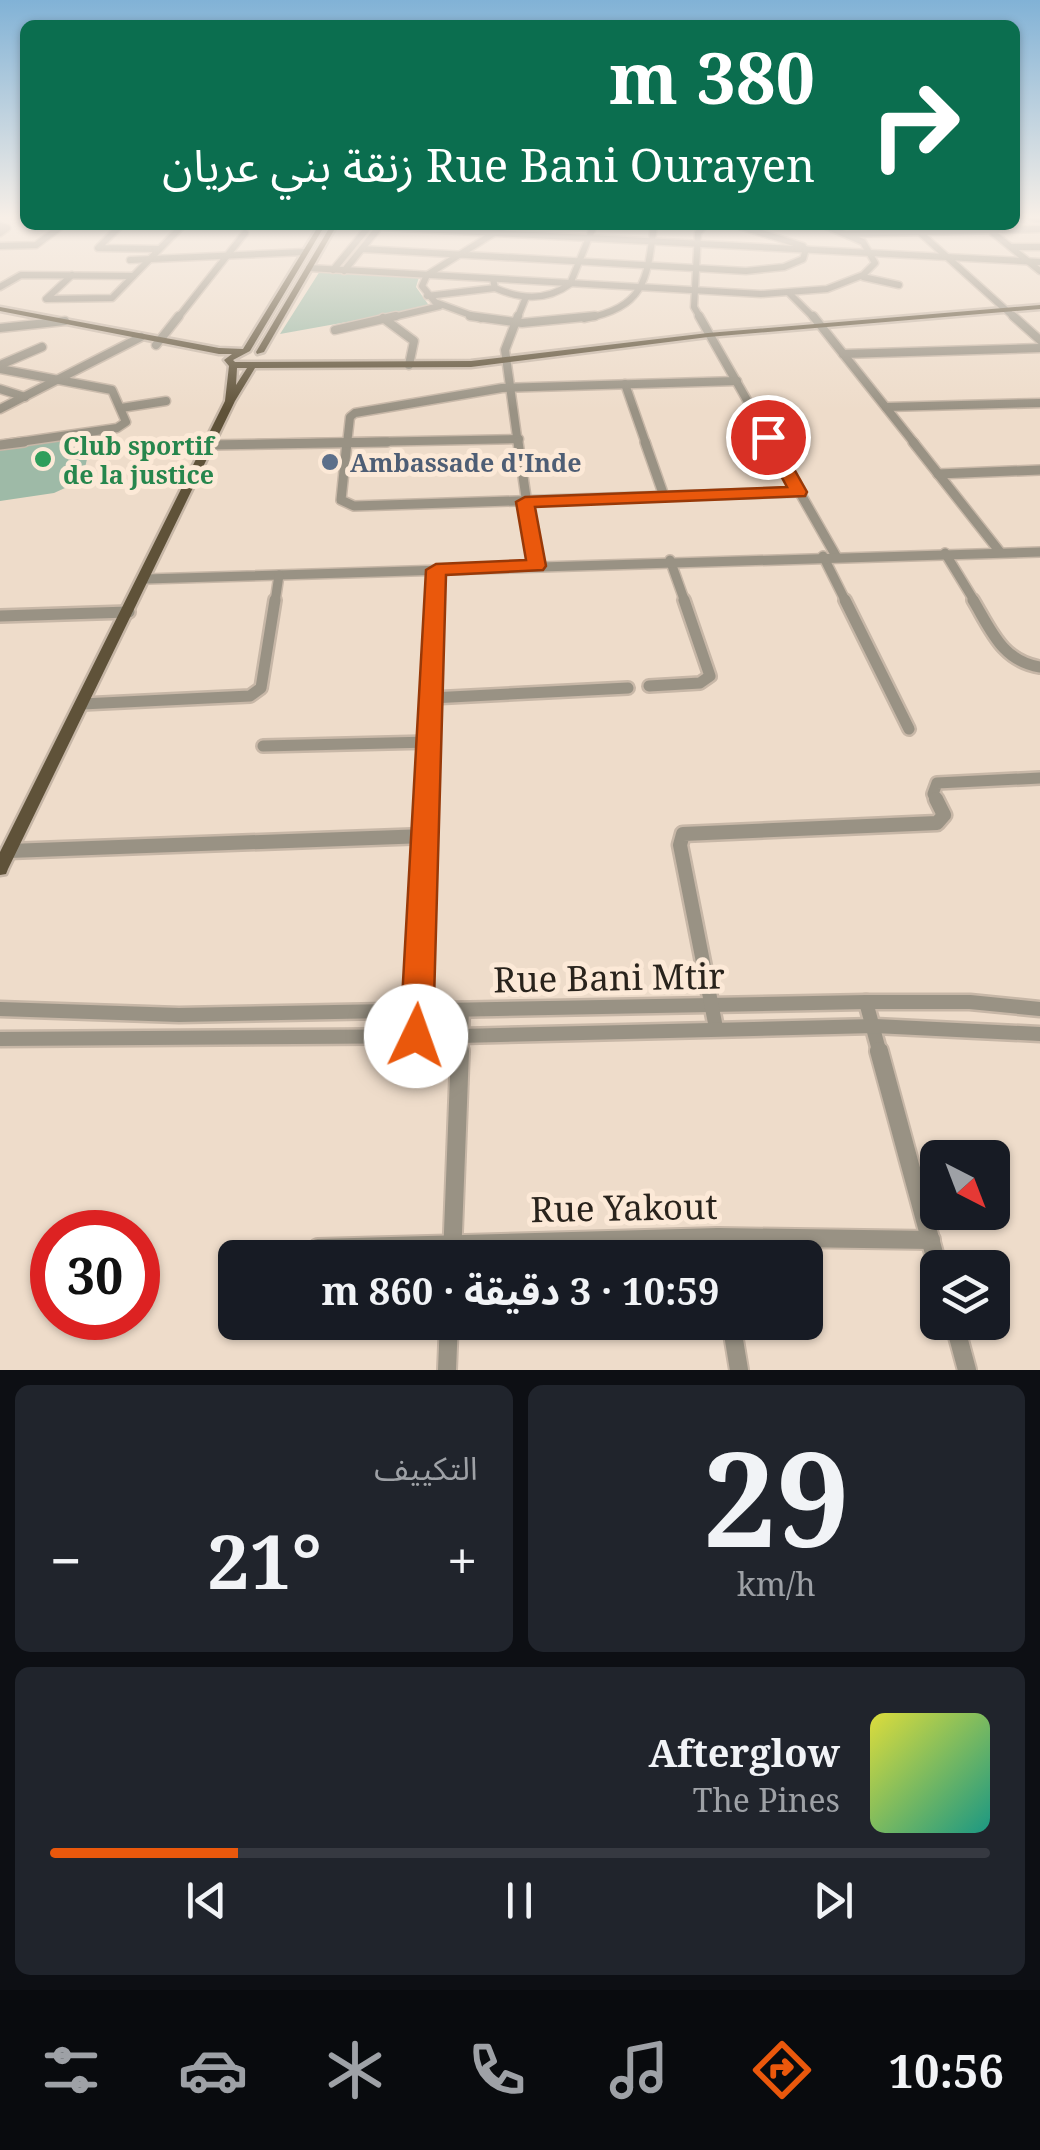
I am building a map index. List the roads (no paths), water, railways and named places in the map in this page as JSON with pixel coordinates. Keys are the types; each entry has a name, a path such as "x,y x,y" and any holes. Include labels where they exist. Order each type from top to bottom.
{"main road":[{"path":"230,363 244,352 287,282"},
{"path":"0,870 230,401 261,360 303,282"},
{"path":"158,342 230,363 506,358 707,333 1040,305"},
{"path":"0,311 50,324 244,352 261,360"},
{"path":"0,311 137,338"},
{"path":"230,363 230,401"}],"street":[{"path":"65,282 46,299 103,301 114,298 128,282"},
{"path":"158,342 206,282"},
{"path":"424,282 427,296 440,306 480,318 556,322 599,315 628,303 643,282"},
{"path":"485,282 790,294 848,282"},
{"path":"696,282 694,307 798,492 908,728"},
{"path":"885,282 899,285"},
{"path":"971,282 1040,340"},
{"path":"427,296 494,283 526,297 557,293 570,284"},
{"path":"790,294 820,323 1000,552"},
{"path":"526,297 505,344 536,566"},
{"path":"335,330 440,306"},
{"path":"383,318 414,341 409,362"},
{"path":"0,328 65,321"},
{"path":"0,409 137,338"},
{"path":"0,367 42,346"},
{"path":"842,354 1040,348"},
{"path":"0,367 114,391 126,422 117,428 0,445"},
{"path":"737,382 511,388 355,412 350,417 340,500 346,505 525,502 798,492"},
{"path":"624,384 664,496"},
{"path":"0,389 25,396"},
{"path":"121,408 166,401"},
{"path":"886,407 1040,403"},
{"path":"210,445 518,439"},
{"path":"938,474 1040,470"},
{"path":"146,579 670,560 1040,552"},
{"path":"945,553 1005,653 1020,664 1040,667"},
{"path":"649,686 700,683 710,676 670,560"},
{"path":"416,1036 436,570"},
{"path":"82,704 238,699 256,694 261,688 279,575"},
{"path":"0,616 129,612"},
{"path":"431,698 628,688"},
{"path":"263,746 430,742"},
{"path":"716,1028 680,844 683,834 937,823 944,815 933,794 937,783 1040,778"},
{"path":"9,851 426,836"},
{"path":"866,1002 933,1250"},
{"name":"Rue Bani Mtir","path":"0,1009 180,1015 866,1002 970,1002 1040,1009"},
{"path":"453,1240 462,1010"},
{"name":"Rue Bani Mtir","path":"0,1038 460,1036 874,1026 1040,1034"},
{"name":"Rue Yakout","path":"823,1244 930,1240"},
{"path":"447,1370 448,1340"},
{"path":"735,1340 739,1370"},
{"path":"959,1340 967,1370"}],"place":[{"name":"Club sportif de la justice","path":"43,459"},
{"name":"Ambassade d'Inde","path":"330,462"}]}
